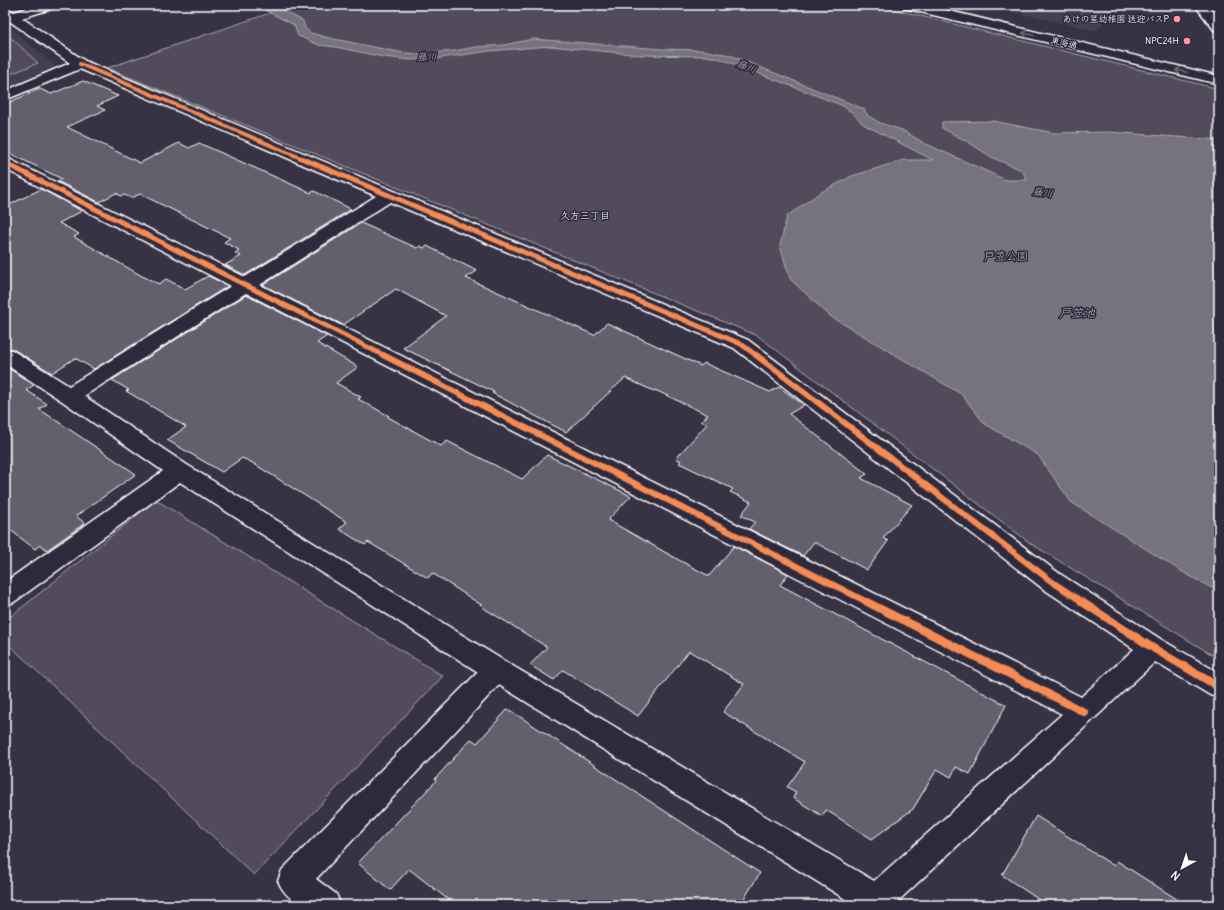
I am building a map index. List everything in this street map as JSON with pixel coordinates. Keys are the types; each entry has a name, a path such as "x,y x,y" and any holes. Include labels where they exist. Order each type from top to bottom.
{"street":[{"path":"8,15 49,5"},
{"name":"東海通","path":"909,5 1219,80"},
{"name":"東海通","path":"949,5 1219,69"},
{"path":"1201,5 1219,27"},
{"path":"8,15 80,64 742,344 1051,581 1154,648 1219,687"},
{"path":"5,96 80,64"},
{"path":"5,162 1084,712"},
{"path":"69,396 247,286 389,195"},
{"path":"5,355 69,396 179,471 497,670 878,902 1154,648"},
{"path":"5,595 179,471"},
{"path":"325,905 293,881 497,670"}],"shaded area":[{"path":"1021,5 1117,5 1097,31 1014,12"},
{"path":"5,23 54,65 53,69 5,89"}],"green space":[{"name":"戸笠公園","path":"294,5 876,5 1219,89 1219,659 1030,543 758,336 107,68"},
{"path":"5,32 38,63 5,76"},
{"path":"156,500 443,676 254,875 5,641 5,621"}],"water":[{"name":"戸笠池","path":"255,5 273,5 303,21 305,28 311,33 398,52 417,54 504,45 533,39 662,49 701,50 730,55 864,109 867,115 880,123 902,130 924,143 1006,180 1027,180 1022,170 993,158 942,128 942,122 993,121 1054,133 1108,132 1219,140 1219,592 1181,571 1071,502 1038,455 985,424 961,394 830,316 790,279 780,246 787,216 818,194 852,176 904,160 933,160 863,124 853,113 841,105 721,59 707,56 641,55 550,46 490,51 434,59 411,60 383,57 319,45 298,36 294,25"}],"building":[{"path":"83,81 118,96 97,106 105,110 67,127 140,163 179,143 189,148 199,143 311,193 314,191 351,209 245,275 225,265 241,256 235,253 239,250 224,242 230,238 140,194 131,198 125,195 121,196 116,193 99,202 57,181 62,179 5,151 5,104 40,89 51,94"},
{"path":"41,189 82,211 59,223 79,234 74,237 142,276 159,284 166,279 185,289 208,276 228,286 94,369 75,358 52,373 13,349 5,348 5,207"},
{"path":"361,223 417,248 420,246 424,248 427,246 477,271 466,278 594,335 607,323 701,366 704,363 770,392 779,387 804,405 789,414 867,474 861,478 912,505 883,538 888,541 867,570 814,542 803,556 749,529 755,522 741,515 751,502 730,492 733,489 679,463 681,461 676,458 707,424 701,421 708,415 655,390 654,391 625,378 566,432 492,393 494,392 403,348 446,316 396,289 343,325 263,285"},
{"path":"246,295 327,336 317,343 358,367 336,383 361,397 358,399 389,416 388,417 441,446 447,441 522,479 547,455 631,496 608,520 677,559 709,576 734,546 788,574 780,585 1006,705 970,774 956,767 951,777 937,769 913,809 872,839 826,810 822,816 793,798 796,792 787,787 805,762 723,712 744,684 689,651 638,716 563,670 554,680 530,665 547,647 482,607 483,606 432,573 428,578 368,542 365,545 339,529 347,522 251,462 242,458 222,472 167,440 186,427 126,391 129,390 112,380"},
{"path":"5,366 34,385 26,390 47,404 39,409 136,474 76,516 85,523 47,550 40,545 35,549 5,526"},
{"path":"508,709 760,873 740,905 455,905 409,869 390,890 358,863 436,781 435,779 471,739 477,743"},
{"path":"1036,816 1114,866 1117,861 1186,905 1047,905 1002,875"}],"cycle path":[{"path":"80,64 741,344 1051,581 1153,648 1219,687"},
{"path":"5,163 1084,712"}],"place":[{"name":"あけの星幼稚園 送迎バスP","path":"1177,19"},
{"name":"NPC24H","path":"1187,41"}],"district":[{"name":"久方三丁目","path":"585,215"}],"water label":[{"name":"藤川","path":"427,56"},
{"name":"藤川","path":"747,66"},
{"name":"藤川","path":"1043,192"}]}
